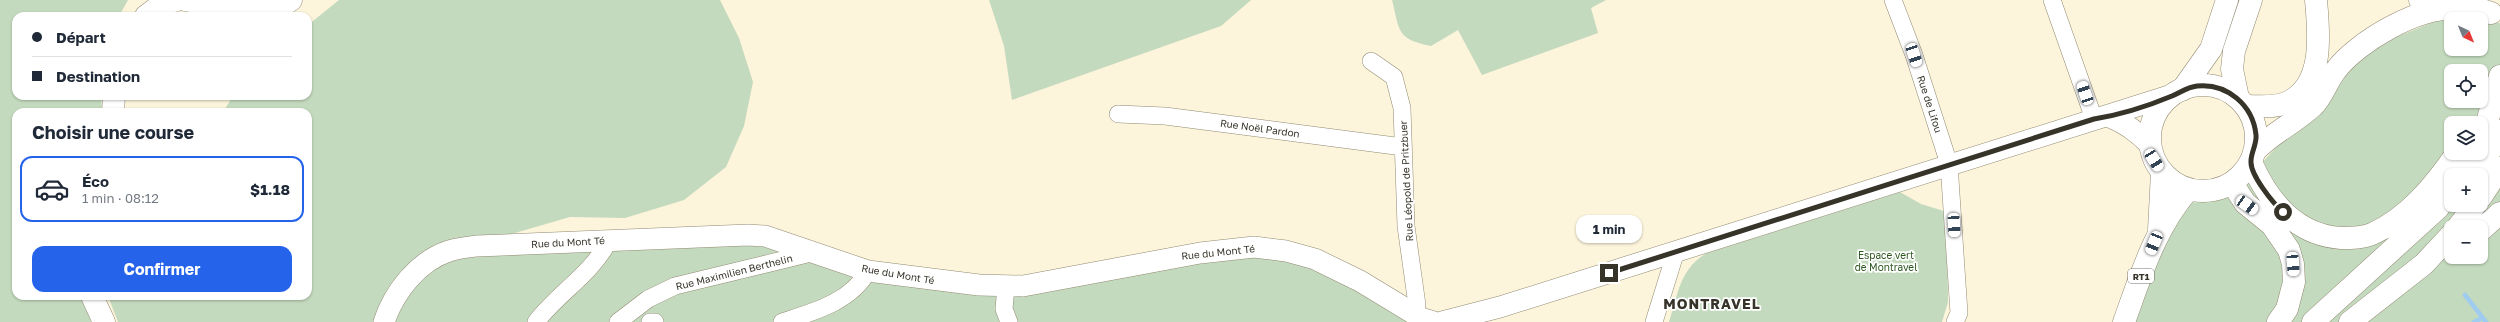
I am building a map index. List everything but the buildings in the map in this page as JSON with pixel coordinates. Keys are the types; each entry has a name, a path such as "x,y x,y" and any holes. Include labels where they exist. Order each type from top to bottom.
{"main road":[{"path":"151,12 162,4 177,0"},
{"path":"184,0 257,12 283,6 291,0"},
{"path":"2228,0 2211,49 2177,93 2162,105 2154,118 2150,131 2150,145 2154,160 2162,172 2174,183 2188,190 2208,191 2232,183 2243,174 2253,156 2268,137 2313,106 2335,70 2363,44 2389,28 2449,4"},
{"path":"2251,0 2234,51 2232,69 2242,102 2253,120 2256,135 2253,156 2266,193 2291,219 2309,230 2323,235 2350,238 2370,235 2405,213 2445,171 2452,160"},
{"path":"2177,93 2197,86 2212,86 2226,90 2242,102 2285,103 2303,89 2318,57 2320,38 2316,0"},
{"path":"2420,0 2449,4 2495,14"},
{"path":"2488,117 2500,76"},
{"path":"2482,116 2494,99"},
{"path":"2482,168 2500,131"},
{"path":"2488,186 2500,168"},
{"name":"RT1","path":"2159,231 2162,172"},
{"path":"2232,183 2245,203 2272,225 2289,250 2293,264 2294,282 2287,309 2278,322"},
{"name":"RT1","path":"2124,322 2159,231 2170,211 2188,190"},
{"path":"2313,322 2438,208 2444,200"},
{"path":"2324,322 2371,287 2422,243 2451,212"},
{"path":"2463,220 2470,212"},
{"path":"2488,224 2500,213"},
{"path":"2350,322 2424,264 2444,243"},
{"path":"2362,322 2409,295 2444,264"},
{"path":"94,300 104,322"}],"street":[{"name":"Rue de Lifou","path":"1893,0 1914,55 1949,164 1959,313 1955,322"},
{"path":"2052,0 2102,118"},
{"name":"Rue Léopold de Pritzbuer","path":"1371,61 1394,77 1402,108 1406,226 1417,305 1430,320"},
{"path":"1430,320 1500,307 1949,164 2102,118 2177,93"},
{"name":"Rue Noël Pardon","path":"1118,114 1165,116 1403,147"},
{"path":"2102,118 2126,123 2139,133 2150,145"},
{"name":"Rue du Mont Té","path":"384,322 388,310 400,289 415,272 432,260 449,251 477,246 748,235 765,236 868,271 916,279 1006,286 1023,286 1200,253 1254,247 1286,251 1315,259 1360,281 1430,320"},
{"path":"536,322 561,294 593,264 609,240"},
{"path":"1654,322 1676,251"},
{"name":"Rue Maximilien Berthelin","path":"618,322 648,299 675,286 811,252"},
{"path":"782,322 821,310 838,300 858,285 868,271"},
{"path":"1006,286 1004,309 1009,322"},
{"path":"650,322 655,322"}],"green space":[{"path":"0,0 128,0 121,12 12,12 12,100 101,100 102,108 12,108 12,300 84,300 91,322 0,322"},
{"path":"339,0 720,0 739,38 753,82 744,126 726,167 684,200 625,218 570,217 487,241 721,234 979,285 1286,251 1434,322 118,322 110,300 312,300 312,108 226,108 230,100 312,100 312,22"},
{"path":"989,0 1251,0 1221,26 1012,100 1004,46"},
{"path":"1392,0 1606,0 1591,8 1598,33 1482,75 1458,30 1431,46 1405,37 1401,32"},
{"path":"2438,20 2444,20 2444,56 2488,56 2488,21 2500,23 2500,322 2119,322 2157,208 2230,197 2350,68 2379,44"},
{"name":"Espace vert de Montravel","path":"1900,192 1921,204 1947,212 1948,302 1942,322 1669,322 1685,274 1698,259 1707,253"}],"waterway":[{"path":"2465,295 2486,322"},
{"path":"2474,322 2482,318"}],"district":[{"name":"MONTRAVEL","path":"1712,303"}],"route":[{"path":"1609,273 2094,119 2110,117 2172,96 2182,90 2197,86 2212,86 2226,90 2238,98 2246,106 2253,120 2256,135 2255,151 2251,162 2266,193 2275,205 2283,212"}]}
